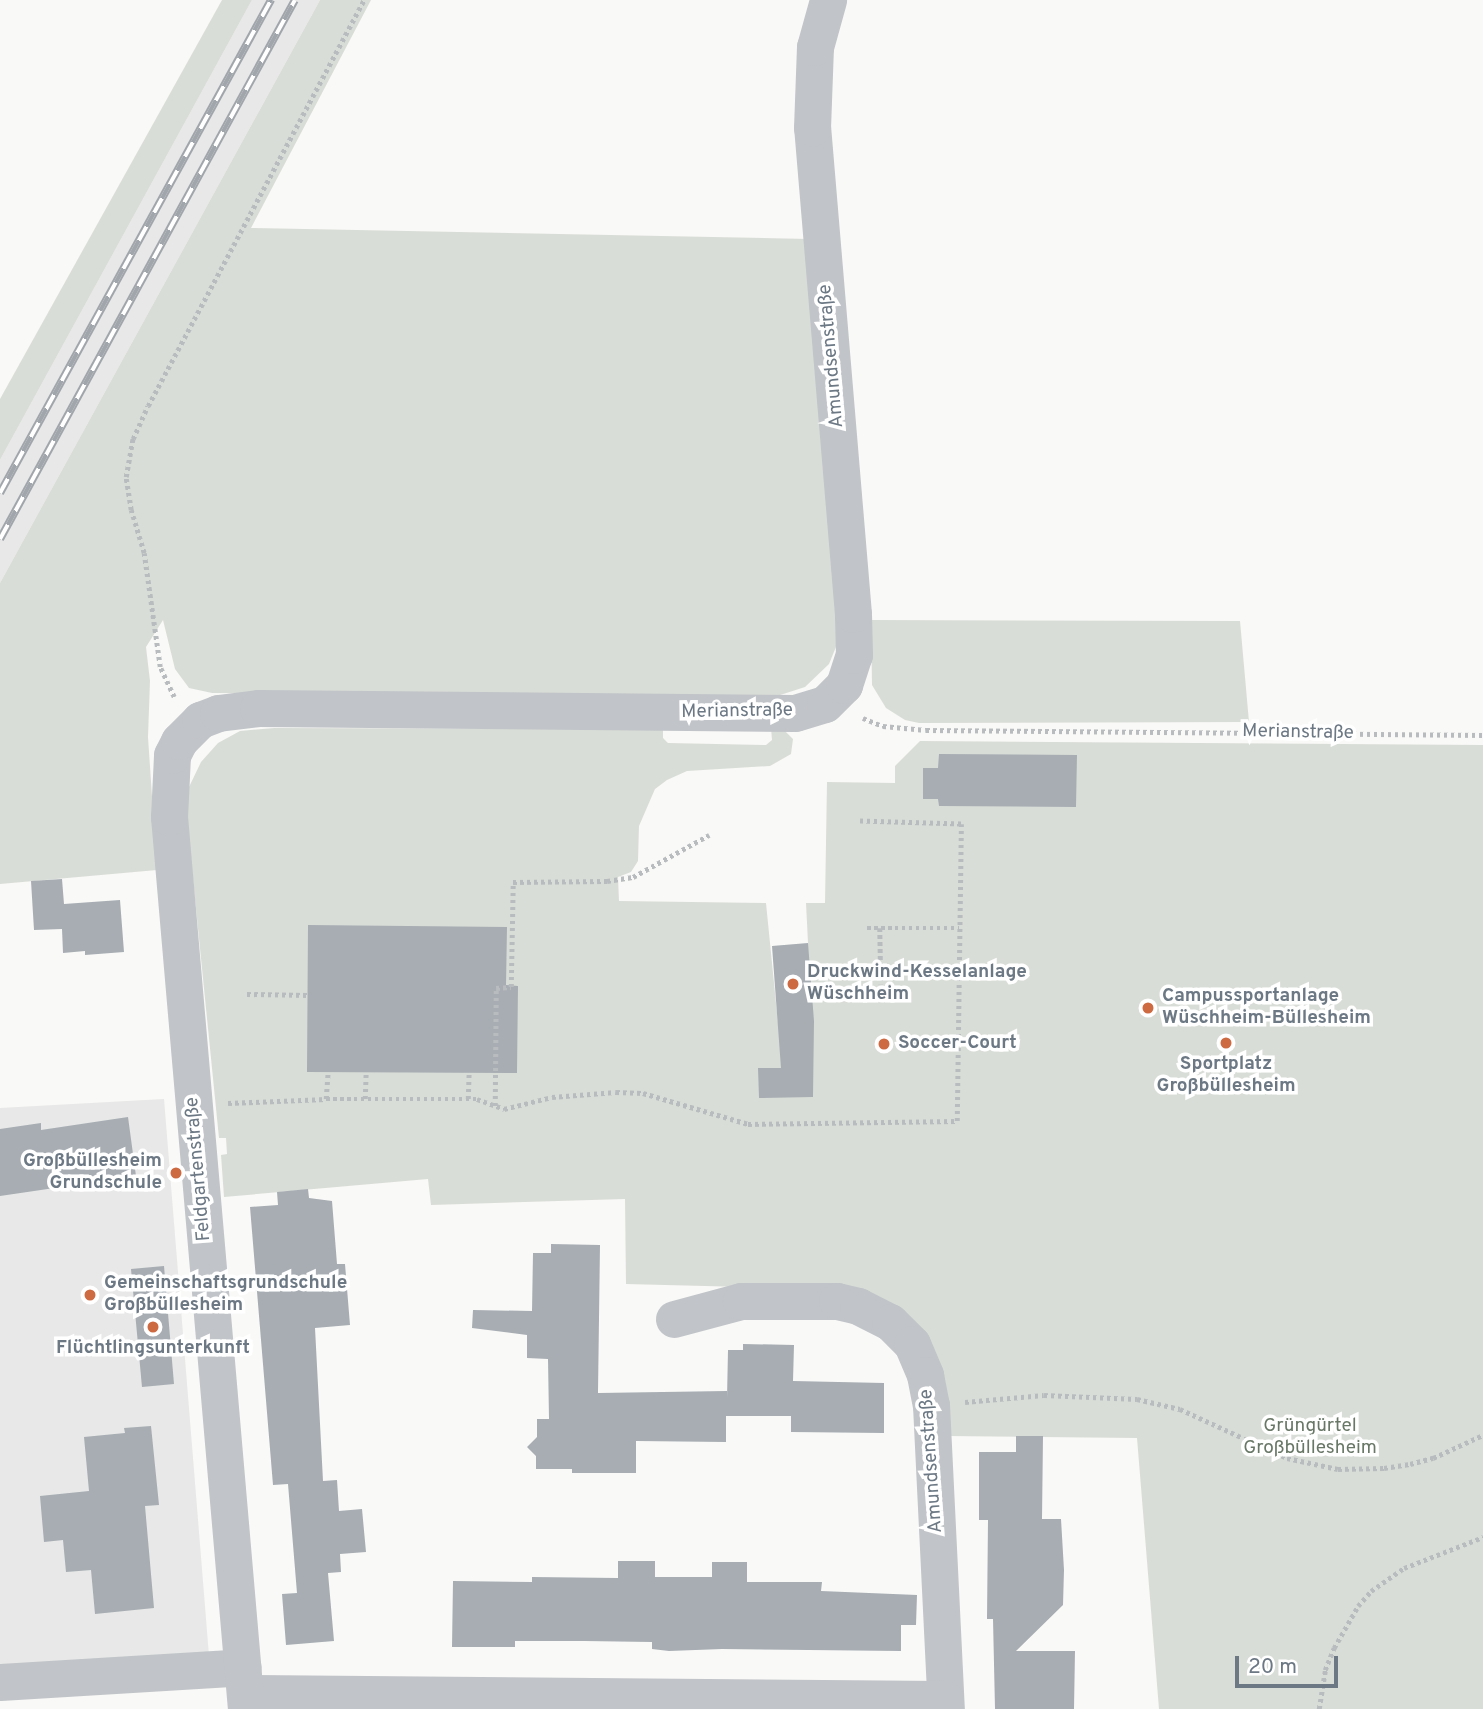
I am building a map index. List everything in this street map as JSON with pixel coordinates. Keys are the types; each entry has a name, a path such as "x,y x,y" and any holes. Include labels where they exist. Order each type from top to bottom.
{"street":[{"name":"Amundsenstraße","path":"825,704 844,685 854,655 813,128 815,47 828,0"},
{"name":"Merianstraße","path":"172,755 179,741 200,720 218,713 258,708 795,713 825,704"},
{"name":"Feldgartenstraße","path":"172,755 169,817 245,1690"},
{"name":"Amundsenstraße","path":"674,1319 741,1301 807,1299 858,1306 890,1322 912,1344 925,1375 931,1405 946,1704"},
{"path":"0,1682 245,1690 946,1704"}],"path":[{"path":"160,667 144,553 131,510 126,477 133,439 364,0"},
{"name":"Merianstraße","path":"825,704 884,726 926,730 1483,735"},
{"path":"193,1105 326,1099 468,1100 504,1109 563,1095 616,1092 643,1093 741,1123 759,1125 957,1121 961,824 860,821"},
{"path":"495,1106 496,988 512,987 513,881 607,881 633,877 709,835"},
{"path":"867,928 959,928"},
{"path":"880,928 881,984"},
{"path":"247,995 307,995"},
{"path":"326,1099 328,1072"},
{"path":"365,1100 366,1073"},
{"path":"468,1073 468,1100"},
{"path":"931,1405 1044,1395 1137,1399 1180,1409 1287,1458 1338,1469 1384,1468 1410,1464 1433,1458 1483,1435"},
{"path":"1319,1709 1325,1670 1334,1648 1358,1606 1371,1591 1404,1568 1483,1537"}],"shaded area":[{"path":"252,0 320,0 0,583 0,460"},
{"path":"164,1099 209,1656 0,1670 0,1108"}],"green space":[{"path":"222,0 252,0 0,460 0,399"},
{"path":"320,0 371,0 251,228 809,239 838,642 829,664 805,687 774,697 212,693 189,688 175,669 163,620 146,647 150,681 148,737 157,870 0,884 0,583"},
{"path":"871,620 1240,621 1249,722 919,723 905,720 886,708 872,685"},
{"name":"Grüngürtel Großbüllesheim","path":"663,726 663,738 668,743 766,745 772,740 771,728 783,729 793,739 791,754 770,766 687,771 655,789 639,826 638,861 631,872 618,877 619,901 766,903 778,1023 808,943 806,903 825,903 827,782 895,783 895,766 920,741 1483,745 1483,1709 1159,1709 1137,1438 947,1436 939,1374 824,1289 626,1284 625,1199 431,1205 428,1179 224,1197 221,1155 227,1154 226,1138 219,1138 187,819 189,787 201,762 218,743 240,731 274,728 614,729"}],"building":[{"path":"939,754 1077,755 1076,807 939,806 938,799 923,799 923,768 938,768"},
{"path":"62,879 64,904 120,900 124,952 85,955 85,951 63,953 62,929 34,930 31,881"},
{"path":"308,925 507,927 506,985 518,986 517,1073 307,1072"},
{"path":"808,943 814,1021 813,1097 759,1098 758,1068 781,1068 772,946"},
{"path":"128,1117 136,1176 0,1196 0,1129 41,1123 41,1130"},
{"path":"308,1189 309,1198 332,1201 337,1264 345,1264 350,1325 315,1328 323,1481 337,1480 339,1511 362,1509 366,1552 340,1554 341,1572 328,1573 334,1641 286,1645 282,1594 297,1593 288,1484 273,1485 250,1207 278,1205 277,1192"},
{"path":"551,1244 600,1245 598,1393 727,1391 727,1398 728,1350 743,1350 743,1344 794,1345 793,1381 884,1383 884,1433 791,1432 791,1416 726,1416 726,1442 636,1441 636,1473 572,1473 572,1469 536,1469 536,1456 527,1447 537,1437 537,1419 549,1419 548,1359 527,1358 527,1335 472,1328 473,1310 532,1311 533,1253 551,1253"},
{"name":"Flüchtlingsunterkunft","path":"164,1266 174,1384 142,1387 131,1269"},
{"path":"151,1426 159,1505 145,1506 154,1608 95,1614 91,1570 66,1572 63,1540 44,1542 40,1496 89,1491 84,1437 125,1433 124,1428"},
{"path":"1016,1436 1043,1436 1042,1519 1061,1519 1064,1570 1063,1605 1016,1651 1075,1651 1074,1709 995,1709 993,1619 987,1619 988,1520 979,1520 979,1452 1016,1452"},
{"path":"618,1561 655,1561 655,1577 712,1577 712,1562 747,1562 747,1582 822,1582 821,1591 917,1595 916,1625 901,1625 901,1651 669,1651 652,1649 652,1642 584,1641 515,1641 515,1647 452,1647 453,1581 532,1582 532,1577 618,1578"}],"railway":[{"path":"0,493 271,0"},
{"path":"0,539 295,0"}],"place":[{"name":"Druckwind-Kesselanlage Wüschheim","path":"793,984"},
{"name":"Campussportanlage Wüschheim-Büllesheim","path":"1148,1008"},
{"name":"Sportplatz Großbüllesheim","path":"1226,1043"},
{"name":"Soccer-Court","path":"884,1044"},
{"name":"Großbüllesheim Grundschule","path":"176,1173"},
{"name":"Gemeinschaftsgrundschule Großbüllesheim","path":"90,1295"},
{"name":"Flüchtlingsunterkunft","path":"153,1327"}]}
